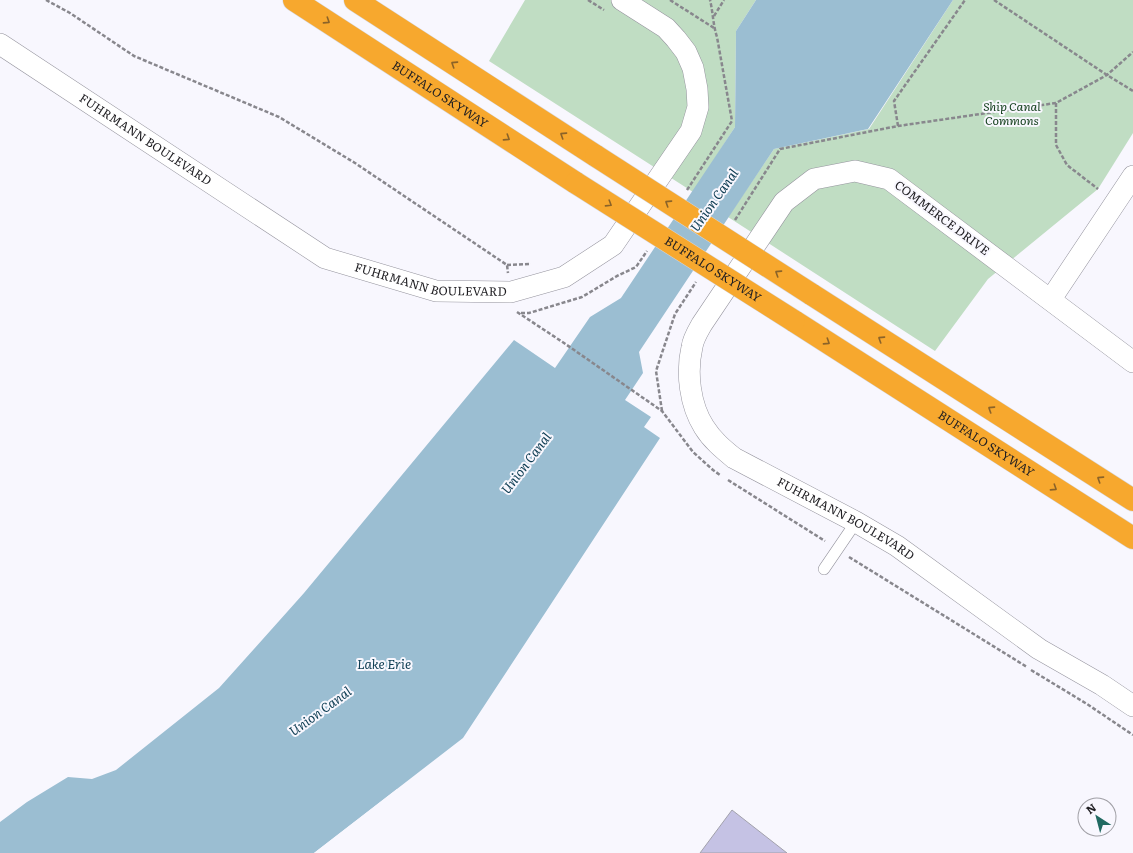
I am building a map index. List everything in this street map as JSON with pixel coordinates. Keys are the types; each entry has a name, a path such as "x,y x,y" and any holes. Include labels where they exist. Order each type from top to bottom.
{"highway":[{"name":"BUFFALO SKYWAY","path":"294,0 576,183 1133,538"},
{"path":"354,0 1133,500"}],"street":[{"name":"FUHRMANN BOULEVARD","path":"0,44 324,258 436,291 511,292 564,277 613,245 691,131 698,107 697,89 693,68 686,52 666,28 624,5"},
{"name":"COMMERCE DRIVE","path":"738,270 784,202 814,179 855,171 890,179 1133,362"},
{"path":"1051,299 1133,176"},
{"name":"FUHRMANN BOULEVARD","path":"738,270 702,324 692,346 689,378 695,408 704,427 719,446 734,458 856,522 896,546 1039,649 1102,685 1133,706"}],"lane":[{"path":"824,569 856,522"}],"path":[{"path":"46,0 70,13 134,56 279,117 355,163 508,265 536,264"},
{"path":"588,0 624,5"},
{"path":"670,0 714,29"},
{"path":"710,0 714,16 724,0"},
{"path":"898,126 894,101 965,0"},
{"path":"994,0 1107,75 1133,90"},
{"path":"780,149 898,126 1056,103 1107,75 1133,52"},
{"path":"1056,103 1056,144 1067,165 1098,189"},
{"path":"508,265 509,275"},
{"path":"520,313 529,313 582,297 617,276 636,267"},
{"path":"513,309 644,397"},
{"path":"838,550 1088,704 1133,735"}],"green space":[{"path":"525,0 756,0 736,31 735,127 693,192 489,61"},
{"name":"Ship Canal Commons","path":"953,0 1133,0 1133,133 1098,189 988,279 935,351 728,217 774,149 869,129"}],"water":[{"name":"Lake Erie","path":"756,0 953,0 868,129 774,149 639,352 643,373 625,400 651,417 644,427 660,438 463,738 314,853 0,853 0,822 27,802 68,777 92,779 116,770 219,688 304,593 514,340 555,368 590,317 621,298 735,127 736,31"}],"pier":[{"path":"397,789 398,791 317,853 314,853"}],"building":[{"path":"732,810 787,853 700,853"}],"water label":[{"name":"Union Canal","path":"714,200"},
{"name":"Union Canal","path":"526,463"},
{"name":"Union Canal","path":"320,711"}]}
